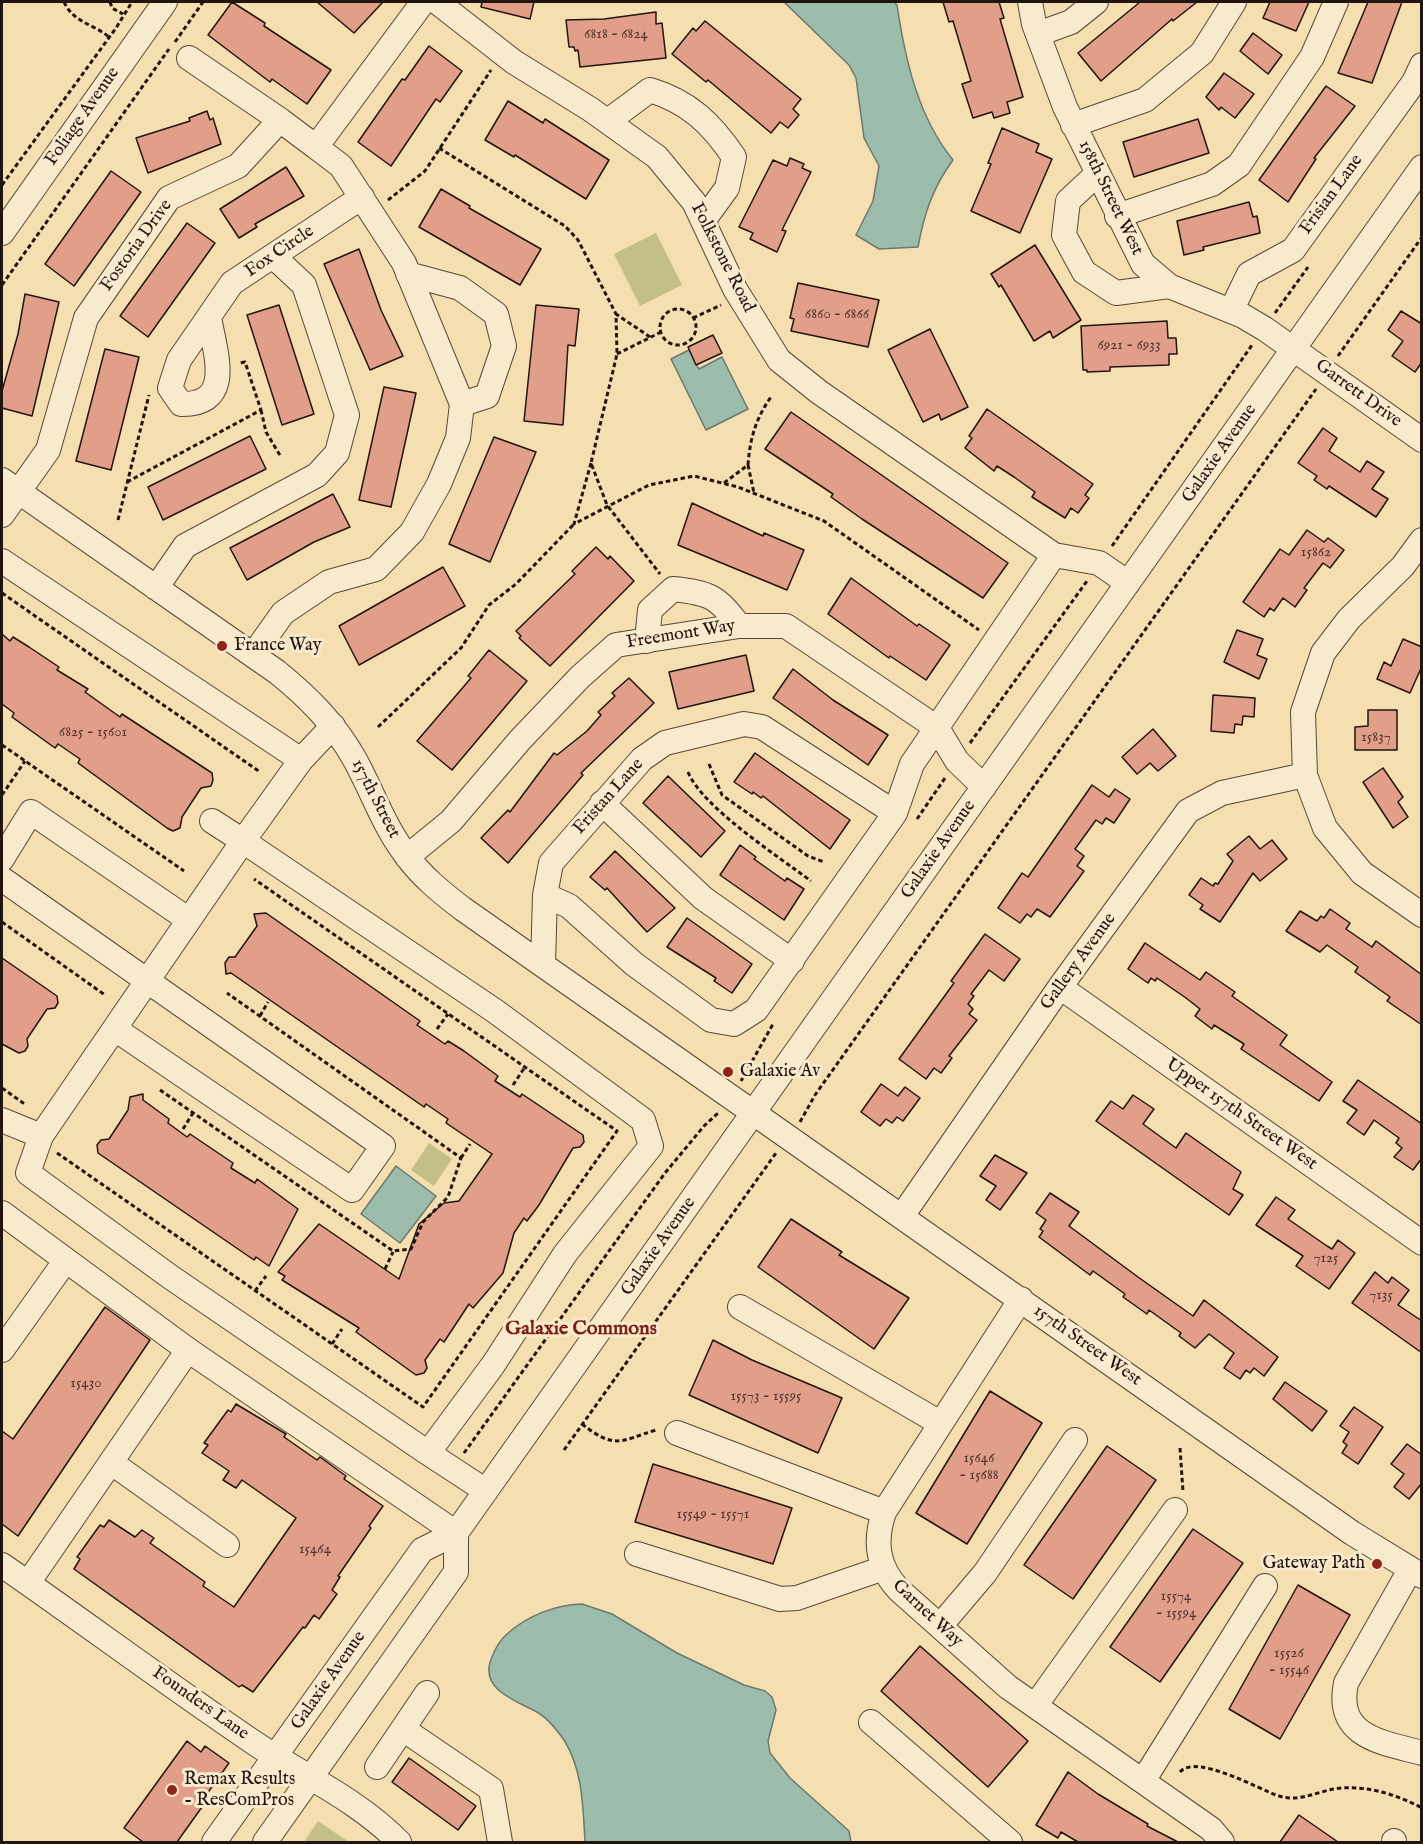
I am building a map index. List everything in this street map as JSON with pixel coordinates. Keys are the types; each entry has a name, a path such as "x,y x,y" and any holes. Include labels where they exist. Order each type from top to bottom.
{"street":[{"name":"Foliage Avenue","path":"2,233 165,2"},
{"path":"316,147 423,2"},
{"name":"Folkstone Road","path":"437,2 514,62 608,122 657,157 694,202 735,289 779,360 819,392 1054,555 1099,564 1128,583"},
{"name":"158th Street West","path":"1030,2 1038,34 1073,125 1143,264 1169,286 1231,311 1295,348"},
{"path":"1038,34 1071,22 1096,2"},
{"path":"1073,125 1145,100 1202,53 1234,2"},
{"path":"1117,216 1212,184 1239,165 1312,57 1336,2"},
{"path":"189,58 341,166 368,205 408,274 462,404 458,438 439,484 412,532 376,569 329,582 283,613 253,655"},
{"name":"Frisian Lane","path":"1231,311 1249,274 1293,250 1414,82 1422,65"},
{"path":"608,122 650,90 674,98 714,128 734,157 727,188 703,220"},
{"name":"Fostoria Drive","path":"2,515 10,486 48,450 86,318 162,207 169,198 238,166 279,120"},
{"name":"Galaxie Avenue","path":"214,1842 422,1550 456,1533 1422,167"},
{"path":"1097,174 1068,201 1064,235 1084,272 1116,293 1169,286"},
{"name":"Fox Circle","path":"209,317 232,283 273,256 368,205"},
{"path":"156,588 185,546 317,475 337,453 347,415 304,285 273,256"},
{"path":"408,274 460,288 496,314 504,346 487,396 462,404"},
{"name":"Garrett Drive","path":"1295,348 1422,440"},
{"name":"157th Street","path":"10,486 253,655 306,696 333,726 354,758 385,825 406,857 432,884 463,909 754,1112"},
{"path":"1422,540 1403,566 1349,619 1323,653 1303,712 1305,775 1324,828 1362,873 1422,915"},
{"path":"545,895 569,906 634,964 711,1020 734,1024 756,1010 905,817 912,764 1054,555"},
{"path":"2,561 301,760"},
{"path":"647,640 650,610 673,589 698,592 723,603 739,626"},
{"name":"Freemont Way","path":"406,857 451,821 580,677 616,645 739,626 786,626 937,728 957,761 984,787"},
{"name":"Fristan Lane","path":"543,965 545,895 550,863 642,759 665,744 744,724 762,727 905,817"},
{"path":"333,726 301,760 41,1136 28,1173 170,1276 486,1491"},
{"name":"Gallery Avenue","path":"902,1215 1060,987 1188,811 1222,793 1305,775"},
{"path":"602,803 704,898 792,961"},
{"path":"2,859 31,812 189,920"},
{"path":"212,821 495,1011 643,1120 651,1146 565,1254 493,1365 428,1453"},
{"path":"2,879 383,1146 352,1190 115,1029"},
{"name":"Upper 157th Street West","path":"1060,987 1422,1243"},
{"name":"157th Street West","path":"754,1112 1352,1533 1416,1573"},
{"path":"2,1120 41,1136"},
{"path":"2,1213 188,1350 456,1533 456,1572 265,1842"},
{"path":"2,1350 66,1260"},
{"name":"Garnet Way","path":"1021,1299 884,1512 876,1545 884,1568 888,1578 899,1590 1008,1687 1211,1829 1222,1842"},
{"path":"740,1307 940,1423"},
{"path":"28,1583 188,1350"},
{"path":"677,1434 884,1512"},
{"path":"940,1626 985,1573 1076,1440"},
{"path":"112,1463 227,1545"},
{"path":"1035,1706 1175,1510"},
{"path":"638,1554 780,1599 797,1598 884,1568"},
{"name":"Founders Lane","path":"2,1565 276,1756 378,1821 399,1842"},
{"path":"1416,1573 1346,1683 1343,1695 1345,1711 1354,1728 1370,1739 1422,1753"},
{"path":"1143,1781 1265,1586"},
{"path":"377,1767 427,1693"},
{"path":"871,1722 1010,1842"},
{"path":"403,1730 491,1789 501,1842"}],"path":[{"path":"64,2 66,9 89,28 99,29 109,37"},
{"path":"110,2 112,8 123,14"},
{"path":"2,185 132,2"},
{"path":"2,285 203,2"},
{"path":"368,205 425,171 493,68"},
{"path":"439,148 565,226 578,240 616,314 617,354 574,524"},
{"path":"564,1450 789,1136 1081,717 1422,237"},
{"path":"905,817 957,761 1099,564 1310,263"},
{"path":"671,310 685,311 695,324 692,338 679,345 666,341 660,332 661,322 671,310"},
{"path":"616,314 650,337"},
{"path":"617,354 660,332"},
{"path":"234,365 245,362 266,432 281,457"},
{"path":"118,520 150,390"},
{"path":"754,493 748,465 753,429 771,397"},
{"path":"128,482 261,410"},
{"path":"591,463 607,505 673,589"},
{"path":"724,483 748,465"},
{"path":"378,727 461,648 489,605 516,584 574,524 649,484 694,476 754,493 824,521 996,641"},
{"path":"2,593 260,772"},
{"path":"2,745 184,871"},
{"path":"2,795 25,761"},
{"path":"709,764 722,795 808,856 824,862"},
{"path":"687,772 692,783 743,831 811,881"},
{"path":"2,922 105,995"},
{"path":"260,1016 267,1002"},
{"path":"437,1029 448,1014"},
{"path":"452,1469 665,1173 731,1096 779,1015"},
{"path":"513,1084 525,1067"},
{"path":"2,1088 26,1105"},
{"path":"183,1129 194,1113"},
{"path":"461,1158 470,1144"},
{"path":"385,1269 393,1251"},
{"path":"255,1291 266,1276"},
{"path":"332,1344 342,1329"},
{"path":"582,1424 596,1435 615,1443 635,1439 659,1429 677,1434"},
{"path":"1175,1510 1183,1510 1180,1448"},
{"path":"1180,1772 1193,1766 1218,1771 1280,1796 1294,1798 1335,1789 1376,1790 1403,1798 1422,1808"}],"shaded area":[{"path":"784,2 894,2 897,5 904,46 915,87 931,125 953,160 930,201 918,247 879,249 856,235 873,201 879,166 864,138 856,78 849,65"},
{"path":"656,233 682,285 640,306 614,254"},
{"path":"689,350 699,369 722,357 748,409 706,430 671,359"},
{"path":"429,1143 452,1159 434,1186 411,1170"},
{"path":"396,1166 436,1196 400,1243 361,1214"},
{"path":"582,1604 612,1614 677,1653 744,1685 765,1691 772,1697 776,1710 768,1741 770,1753 790,1778 849,1831 851,1842 585,1842 578,1776 564,1740 543,1716 500,1692 490,1677 489,1668 498,1645 504,1636 515,1628 551,1609"},
{"path":"318,1821 349,1842 304,1842"}],"building":[{"path":"232,2 331,70 307,104 272,79 270,82 208,35"},
{"path":"317,2 383,2 354,33"},
{"path":"482,2 534,2 530,19 481,7"},
{"path":"943,2 999,2 1004,18 1000,19 1023,97 1007,102 1010,113 994,118 992,112 973,118 962,84 971,81 953,21 949,22"},
{"path":"1140,2 1197,2 1173,21 1172,19 1101,81 1078,53"},
{"path":"1270,2 1309,2 1296,31 1263,18"},
{"path":"1368,2 1402,2 1372,83 1338,73"},
{"path":"656,12 656,24 662,23 666,58 580,67 578,50 575,51 574,47 569,47 566,20 604,19"},
{"path":"705,21 801,99 793,109 799,115 788,128 780,122 771,133 708,80 706,82 672,54 693,28 696,31"},
{"path":"1253,33 1282,55 1268,74 1240,51"},
{"path":"429,46 462,71 440,102 436,99 391,166 358,142 402,79 405,80"},
{"path":"1224,73 1254,94 1235,118 1221,107 1219,110 1206,97"},
{"path":"1326,86 1355,106 1314,158 1316,159 1288,202 1259,180"},
{"path":"508,101 543,123 545,119 609,160 586,199 515,155 514,157 485,140"},
{"path":"207,111 210,120 213,118 221,144 148,173 136,138 190,121 189,118"},
{"path":"1198,119 1209,153 1134,177 1123,142"},
{"path":"1002,128 1039,144 1036,152 1052,159 1020,233 971,211 991,164 988,163"},
{"path":"790,158 804,164 802,168 811,172 782,230 786,231 777,252 750,239 753,233 739,227 773,160 787,166"},
{"path":"286,167 304,196 255,224 257,227 239,238 220,209"},
{"path":"111,171 141,192 74,286 45,264"},
{"path":"441,189 470,206 469,208 541,249 520,285 419,227"},
{"path":"1249,202 1253,217 1257,216 1260,233 1203,247 1204,250 1184,255 1177,221"},
{"path":"187,223 215,243 148,337 120,316"},
{"path":"1035,245 1081,320 1053,338 1050,331 1034,341 1001,285 999,287 991,274"},
{"path":"359,249 381,310 403,356 370,370 324,264"},
{"path":"798,283 879,300 868,347 791,331 794,319 790,318"},
{"path":"25,294 59,302 32,416 2,408 2,391 18,334"},
{"path":"279,305 314,414 282,425 247,315"},
{"path":"536,305 579,309 575,346 568,345 563,425 524,421"},
{"path":"1401,311 1422,324 1422,362 1415,372 1392,356 1403,341 1388,330"},
{"path":"1167,321 1168,338 1176,338 1177,354 1169,354 1169,365 1110,367 1110,371 1087,372 1083,370 1081,326"},
{"path":"930,329 968,407 941,420 939,414 923,422 888,350"},
{"path":"713,335 722,353 696,365 688,347"},
{"path":"105,349 139,357 111,470 76,461"},
{"path":"384,387 416,393 391,507 359,500"},
{"path":"987,409 1093,484 1085,495 1089,498 1078,513 1071,508 1065,518 1032,497 1035,492 1014,477 997,466 994,471 965,448 972,438 969,436"},
{"path":"791,412 1008,563 983,598 862,519 831,497 833,494 765,449"},
{"path":"1323,428 1337,438 1329,451 1360,472 1367,461 1384,472 1372,489 1388,499 1376,517 1329,486 1327,489 1314,480 1317,476 1298,463"},
{"path":"250,436 266,469 163,520 148,487"},
{"path":"494,437 536,452 490,562 449,544"},
{"path":"333,494 350,527 314,542 247,580 230,548"},
{"path":"692,503 763,536 764,533 804,550 787,590 678,545"},
{"path":"1307,530 1324,542 1328,538 1344,550 1330,568 1323,563 1304,588 1307,590 1295,607 1283,598 1274,611 1270,608 1264,617 1243,602 1280,549 1289,555"},
{"path":"596,547 608,559 610,556 634,581 550,666 519,638 521,636 516,631 575,574 572,571"},
{"path":"443,567 465,606 359,665 339,626"},
{"path":"851,578 917,626 919,624 950,645 926,680 890,656 889,658 828,614"},
{"path":"1237,630 1263,639 1257,655 1267,659 1259,679 1224,662"},
{"path":"2,634 10,641 13,637 59,667 57,670 88,689 85,692 120,717 122,714 212,773 211,786 201,788 182,817 180,828 173,831 167,828 78,763 80,759 58,744 55,748 12,717 14,713 2,704"},
{"path":"1403,639 1422,647 1422,666 1410,693 1377,679 1384,662 1391,666"},
{"path":"489,650 527,681 452,770 417,741 471,678 468,676"},
{"path":"746,655 754,691 678,709 669,672"},
{"path":"793,669 833,700 888,735 868,765 773,698"},
{"path":"629,678 654,703 581,773 583,775 508,863 481,838 508,810 510,812 554,753 557,755 587,731 601,715 598,712 615,696 612,693"},
{"path":"1213,695 1255,698 1254,717 1243,716 1242,725 1235,724 1234,733 1211,731"},
{"path":"1368,710 1397,710 1397,750 1355,750 1355,727 1368,726"},
{"path":"1153,729 1176,756 1158,771 1150,763 1137,774 1122,757"},
{"path":"755,753 850,820 830,849 763,796 761,798 753,792 752,794 734,782"},
{"path":"1383,768 1403,797 1398,802 1408,817 1393,828 1363,782"},
{"path":"668,776 725,831 701,857 643,803"},
{"path":"1092,785 1109,797 1115,789 1130,799 1114,823 1106,818 1102,824 1096,820 1075,849 1084,856 1077,866 1084,871 1050,917 1037,909 1031,917 1027,914 1020,923 998,908 1022,873 1028,877"},
{"path":"1249,836 1260,849 1272,840 1287,859 1260,881 1253,873 1220,922 1200,909 1203,905 1189,895 1201,878 1213,886 1215,883 1218,884 1233,861 1227,854"},
{"path":"740,845 756,857 754,859 785,881 787,878 804,889 784,920 720,875"},
{"path":"615,851 675,908 647,932 607,888 605,890 590,877"},
{"path":"1330,909 1350,923 1346,929 1372,947 1376,941 1422,975 1422,1025 1387,1001 1390,997 1355,972 1358,967 1327,945 1320,952 1286,931 1300,911 1317,921 1321,916 1324,918"},
{"path":"266,913 420,1021 417,1025 445,1044 448,1041 464,1051 498,1076 495,1081 520,1097 522,1094 583,1135 584,1142 580,1147 573,1148 539,1205 527,1221 524,1218 514,1233 503,1273 473,1308 469,1304 444,1342 440,1339 425,1360 427,1368 424,1373 416,1375 356,1332 359,1328 282,1280 285,1276 278,1272 319,1224 399,1279 419,1224 444,1203 459,1201 492,1154 446,1123 448,1119 426,1104 424,1107 231,973 226,974 225,963 229,957 235,957 257,926 254,914"},
{"path":"687,918 752,964 732,993 714,981 716,978 667,947"},
{"path":"985,934 1020,959 1004,981 989,970 971,994 974,996 968,1004 973,1009 969,1014 977,1020 949,1056 952,1058 941,1073 934,1068 926,1079 899,1059 954,983 951,981"},
{"path":"1145,943 1200,980 1206,972 1235,992 1232,996 1287,1035 1280,1045 1332,1082 1319,1101 1241,1049 1244,1044 1214,1025 1212,1029 1195,1016 1200,1009 1186,998 1157,978 1155,981 1151,978 1148,983 1128,969"},
{"path":"2,958 57,996 58,1003 55,1008 47,1009 27,1039 28,1046 25,1051 19,1053 2,1044"},
{"path":"1358,1080 1422,1124 1422,1158 1413,1170 1394,1157 1402,1148 1396,1143 1399,1138 1374,1120 1364,1135 1347,1123 1357,1110 1343,1101"},
{"path":"881,1084 898,1096 905,1087 920,1098 903,1121 897,1117 892,1123 886,1119 880,1126 861,1112"},
{"path":"143,1094 143,1100 169,1119 168,1123 187,1137 190,1134 233,1163 231,1168 255,1183 257,1179 298,1209 269,1266 256,1257 254,1260 98,1153 97,1145 101,1140 109,1139 128,1110 130,1097"},
{"path":"1133,1095 1154,1109 1143,1124 1176,1148 1186,1133 1241,1172 1233,1189 1243,1195 1229,1215 1096,1121 1111,1101 1123,1109"},
{"path":"995,1155 1027,1173 1000,1210 986,1200 996,1186 980,1176"},
{"path":"1050,1193 1079,1212 1069,1226 1138,1277 1193,1316 1204,1300 1278,1357 1264,1376 1254,1368 1250,1373 1246,1370 1240,1379 1224,1368 1234,1353 1209,1334 1195,1348 1179,1336 1181,1333 1149,1310 1147,1314 1123,1297 1125,1294 1093,1271 1090,1275 1039,1237 1043,1231 1040,1229 1046,1220 1036,1213"},
{"path":"1276,1197 1295,1210 1288,1219 1332,1249 1338,1240 1355,1253 1329,1289 1296,1266 1303,1256 1256,1225"},
{"path":"791,1219 842,1252 839,1255 909,1298 874,1349 758,1267"},
{"path":"1375,1272 1388,1283 1392,1277 1409,1290 1398,1305 1422,1321 1422,1353 1352,1303"},
{"path":"105,1307 150,1340 18,1536 2,1524 2,1431 13,1439"},
{"path":"713,1340 752,1360 842,1398 818,1453 689,1395"},
{"path":"1285,1382 1327,1411 1312,1431 1273,1399"},
{"path":"990,1391 1042,1423 967,1544 916,1513"},
{"path":"236,1404 286,1434 284,1437 317,1460 320,1457 346,1476 344,1479 383,1506 369,1526 371,1528 338,1576 340,1577 332,1590 337,1594 319,1619 314,1615 305,1628 303,1627 253,1692 242,1685 239,1687 74,1569 80,1559 77,1557 100,1525 104,1527 109,1520 135,1537 142,1530 154,1538 150,1543 205,1582 203,1586 234,1607 296,1518 242,1480 236,1488 223,1480 229,1471 202,1453 208,1445 204,1443 228,1410 231,1412"},
{"path":"1354,1407 1383,1427 1358,1464 1342,1453 1347,1445 1343,1442 1349,1432 1340,1426"},
{"path":"1407,1444 1422,1455 1422,1483 1409,1499 1394,1487 1404,1474 1391,1464"},
{"path":"1107,1446 1156,1480 1073,1599 1024,1565"},
{"path":"653,1464 792,1508 773,1564 635,1522"},
{"path":"1193,1529 1243,1563 1160,1682 1110,1647"},
{"path":"1298,1585 1350,1615 1280,1739 1229,1709"},
{"path":"920,1646 1028,1741 988,1787 881,1691"},
{"path":"187,1741 201,1752 205,1746 229,1763 199,1805 202,1807 177,1842 143,1842 124,1828"},
{"path":"409,1758 476,1806 458,1830 392,1782"},
{"path":"1068,1772 1098,1794 1148,1824 1147,1826 1178,1842 1078,1842 1061,1832 1058,1838 1036,1825"},
{"path":"1299,1815 1338,1842 1280,1842"}],"place":[{"name":"France Way","path":"222,646"},
{"name":"Galaxie Av","path":"728,1072"},
{"name":"Gateway Path","path":"1377,1564"},
{"name":"Remax Results - ResComPros","path":"172,1790"}],"district":[{"name":"Galaxie Commons","path":"581,1330"}]}
